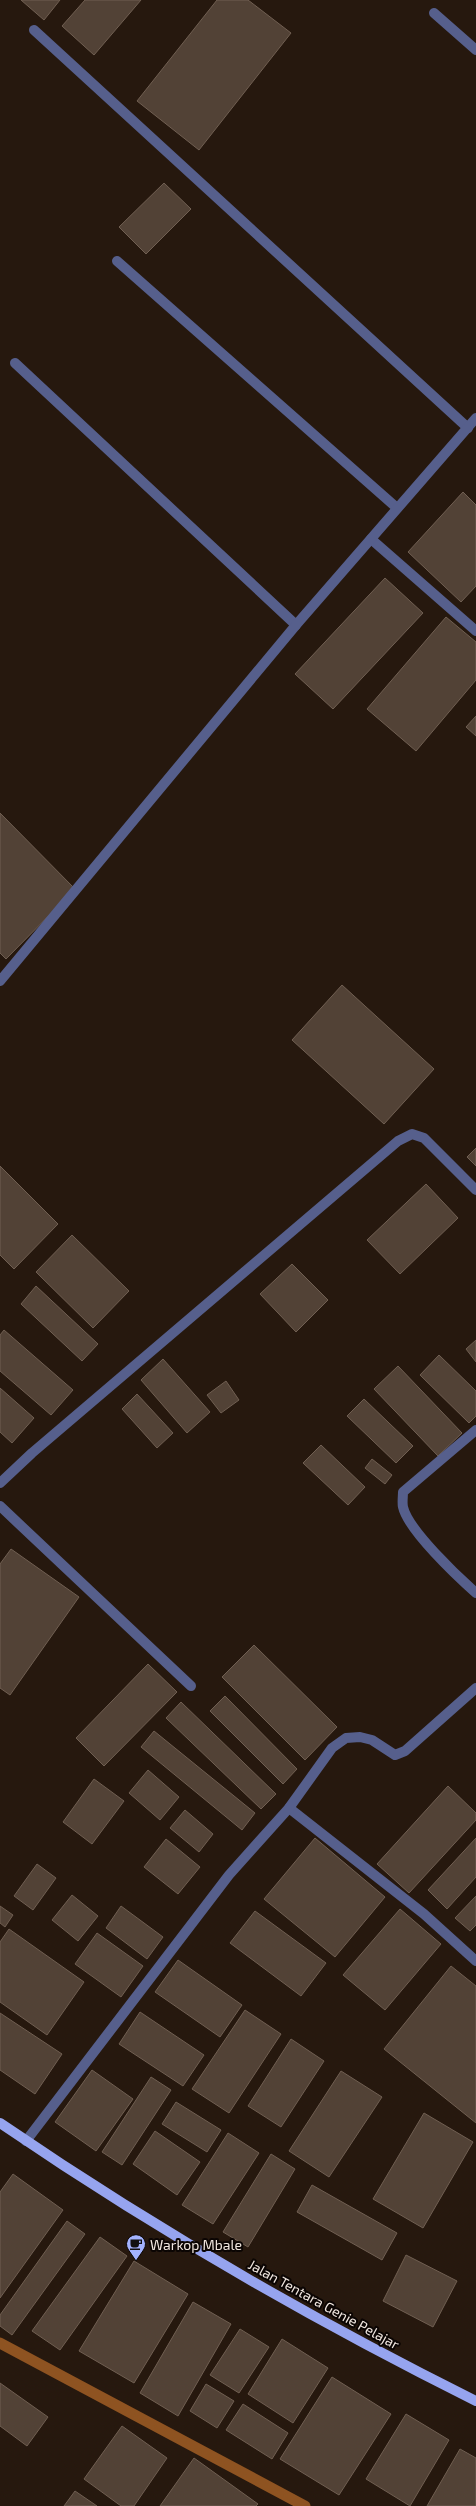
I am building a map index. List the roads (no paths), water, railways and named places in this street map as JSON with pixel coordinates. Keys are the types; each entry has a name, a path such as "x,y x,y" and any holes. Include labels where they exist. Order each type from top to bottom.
{"main road":[{"name":"Jalan Tentara Genie Pelajar","path":"0,2123 138,2214 290,2304 476,2401"}],"street":[{"path":"434,14 476,50"},
{"path":"34,30 468,428"},
{"path":"117,261 397,508"},
{"path":"15,363 296,625"},
{"path":"0,981 296,625 476,418"},
{"path":"370,539 476,631"},
{"path":"0,1483 32,1453 398,1141 412,1134 424,1138 476,1190"},
{"path":"476,1430 403,1492 402,1506 409,1521 453,1573 476,1593"},
{"path":"0,1506 191,1686"},
{"path":"26,2141 229,1875 289,1808 332,1748 346,1738 372,1740 395,1755 405,1751 476,1688"},
{"path":"289,1808 424,1914 476,1961"}],"waterway":[{"path":"0,2343 305,2506"}],"place":[{"name":"Warkop Mbale","path":"136,2261"}]}
